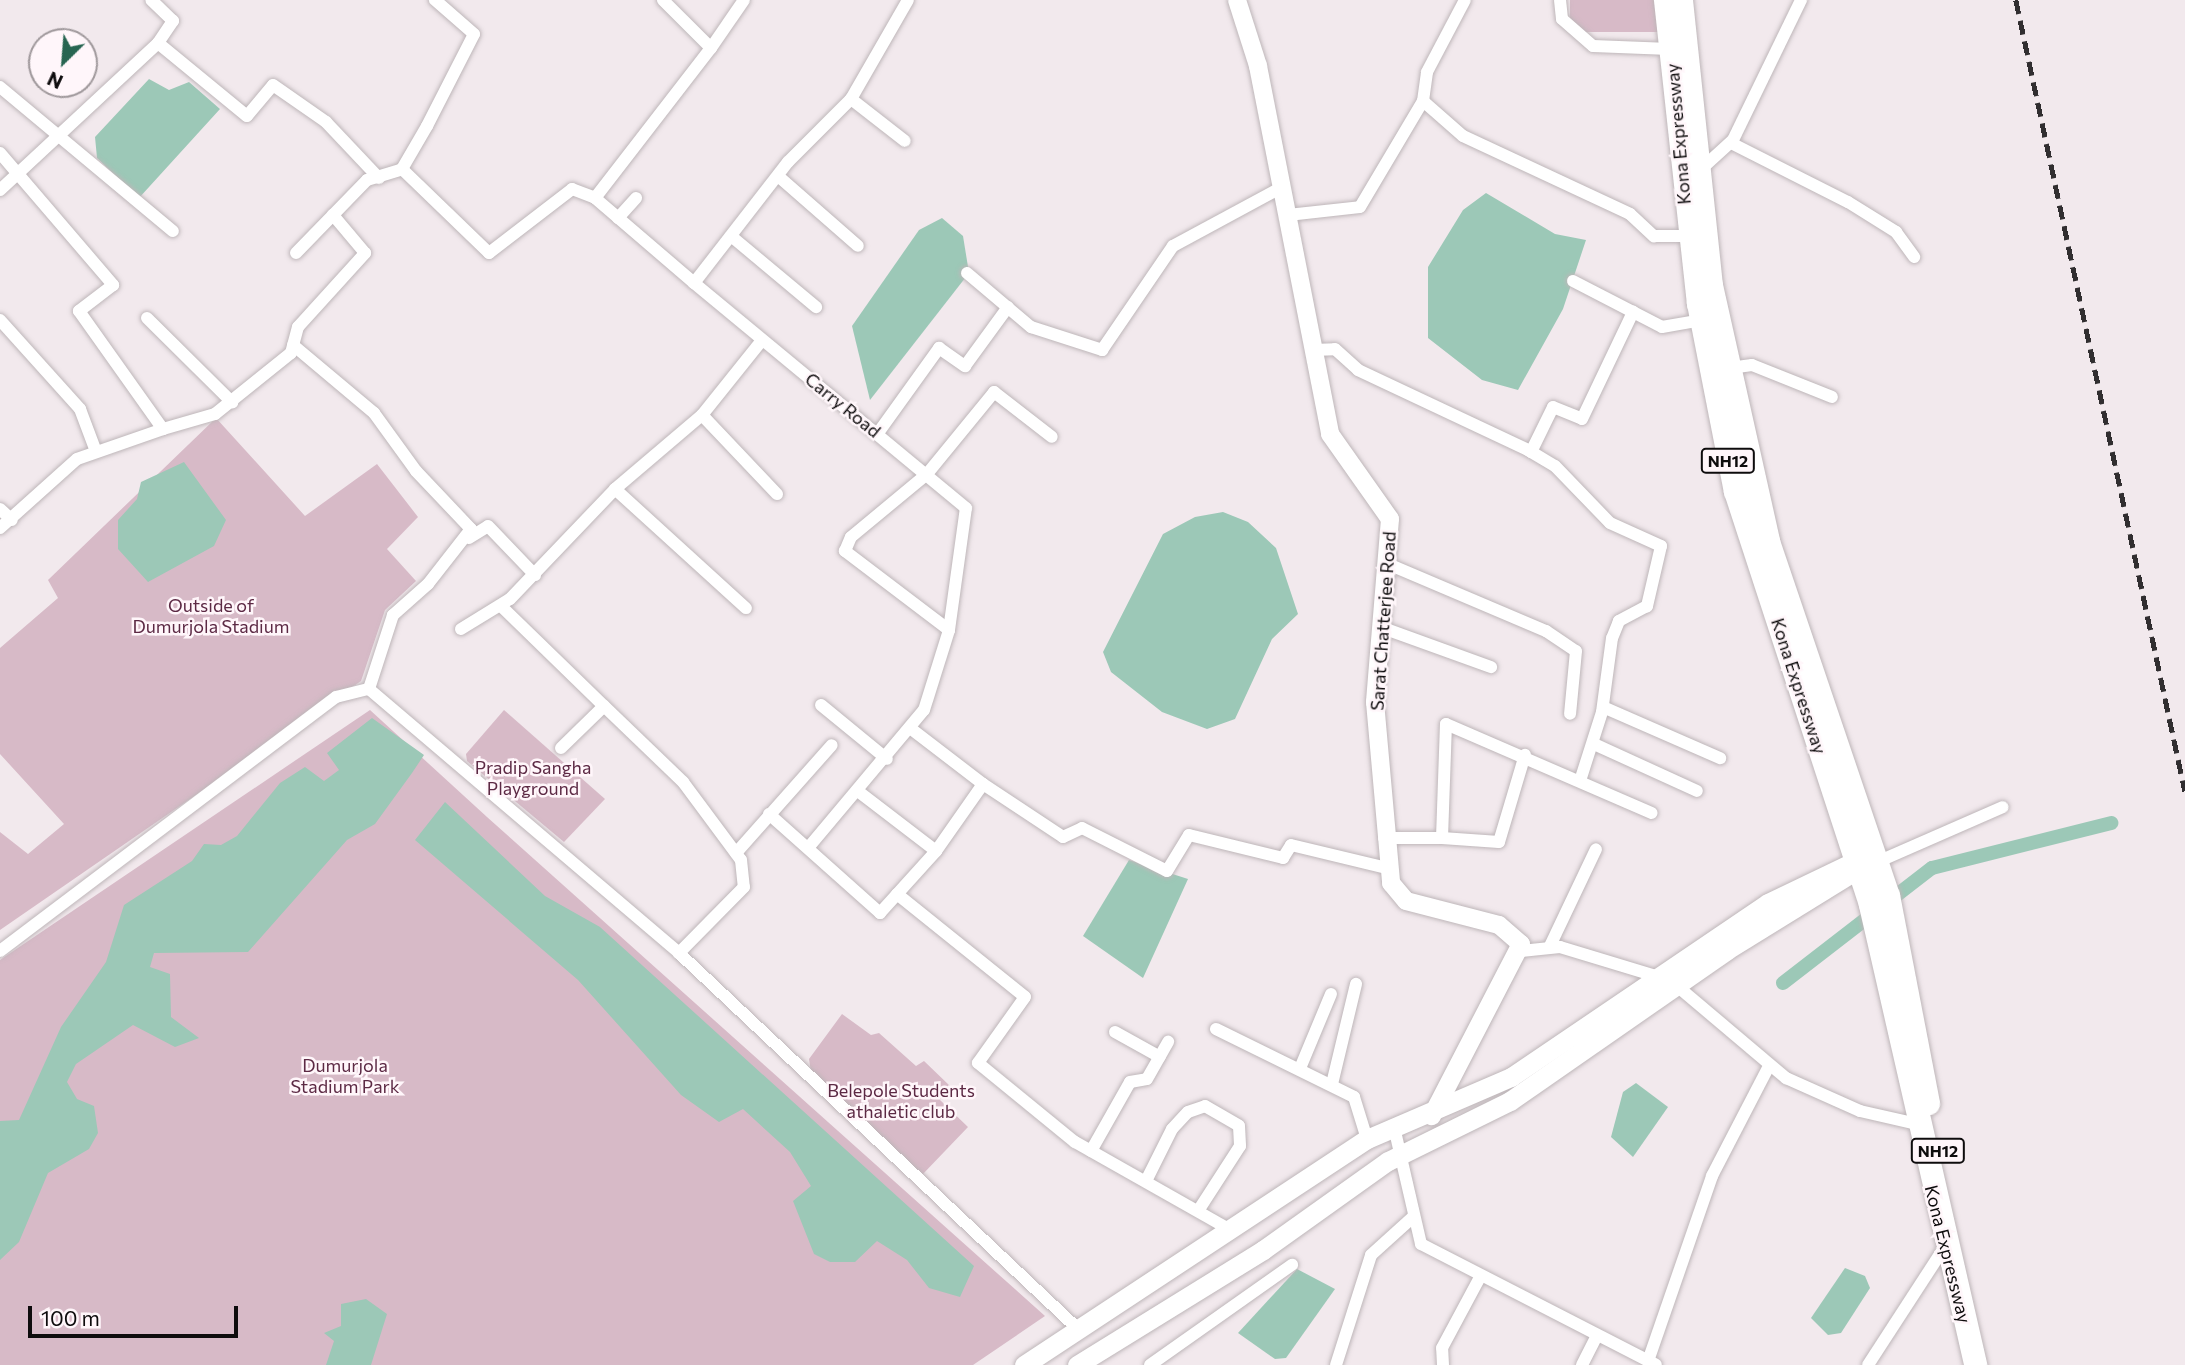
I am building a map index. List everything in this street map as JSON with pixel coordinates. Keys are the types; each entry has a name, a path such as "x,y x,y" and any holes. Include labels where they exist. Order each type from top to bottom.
{"highway":[{"name":"Kona Expressway","path":"1665,0 1689,236 1701,320 1735,491 1871,860"},
{"name":"Kona Expressway","path":"1681,0 1711,285 1768,541 1871,860 1917,1124 1975,1365"},
{"name":"Kona Expressway","path":"1887,940 1991,1365"}],"main road":[{"name":"Sarat Chatterjee Road","path":"1237,0 1282,187 1312,350 1336,449 1390,519 1375,702 1387,868 1399,897 1499,925 1517,937 1521,951"},
{"path":"1024,1365 1367,1139 1394,1127 1432,1116 1511,1077 1656,976 1768,903 1871,860"},
{"path":"1077,1365 1401,1155 1510,1101 1677,986 1871,860"},
{"path":"1432,1116 1477,1019 1521,951"}],"street":[{"path":"0,190 59,138 158,43 173,21 151,0"},
{"path":"296,253 367,180 402,169 474,34 435,0"},
{"path":"663,0 711,48"},
{"path":"402,169 489,253 572,189 595,198 711,48 744,0"},
{"path":"694,283 778,176 851,99 908,0"},
{"path":"1288,215 1360,207 1423,101 1427,72 1465,0"},
{"path":"1560,0 1568,27 1593,46 1670,50"},
{"path":"1699,171 1731,143 1801,0"},
{"path":"158,43 247,117 273,85 326,122 379,178"},
{"path":"0,87 173,230"},
{"path":"851,99 905,141"},
{"path":"1423,101 1463,136 1630,214 1654,236 1689,236"},
{"path":"1731,143 1848,202 1896,232 1914,257"},
{"path":"0,153 20,173 113,285 79,311 163,429"},
{"path":"778,176 858,246"},
{"path":"967,273 1031,327 1102,350 1173,246 1282,187"},
{"name":"Carry Road","path":"595,198 762,340 878,433 967,513 953,569 948,630 924,710 859,792 808,848"},
{"path":"618,218 636,198"},
{"path":"0,528 12,520 57,474 95,449 163,429 179,429 232,402 276,368 293,345 298,327 365,253 333,215"},
{"path":"731,236 816,306"},
{"path":"1573,281 1662,327 1701,320"},
{"path":"878,433 939,348 965,366 1008,307"},
{"path":"1531,452 1553,407 1582,419 1633,312"},
{"path":"147,318 232,402"},
{"path":"0,320 80,409 95,449"},
{"path":"461,629 501,606 535,575 615,489 702,415 762,340"},
{"path":"293,345 374,413 416,471 471,529 469,538"},
{"path":"1312,350 1335,349 1358,370 1531,452 1562,472 1610,523 1661,546 1647,606 1619,621 1612,638 1603,707 1594,744 1581,778"},
{"path":"1730,368 1752,365 1832,397"},
{"path":"948,630 845,551 851,537 926,474 994,392 1052,437"},
{"path":"702,415 776,494"},
{"path":"615,489 746,608"},
{"path":"0,509 12,520"},
{"path":"369,689 393,615 469,538 488,526 535,575"},
{"path":"1388,564 1546,631 1576,651 1570,714"},
{"path":"501,606 683,782 736,853 744,887 679,953"},
{"path":"1383,628 1491,667"},
{"path":"0,951 336,697 369,689"},
{"path":"369,689 679,953 1079,1329"},
{"path":"821,705 887,758"},
{"path":"561,748 604,706"},
{"path":"1603,707 1720,758"},
{"path":"1442,838 1446,724 1581,778 1652,813"},
{"path":"910,728 984,784 1063,837 1082,828 1167,870 1189,835 1283,859 1291,845 1387,868"},
{"path":"1594,744 1697,791"},
{"path":"736,853 832,745"},
{"path":"1384,838 1499,842 1525,755"},
{"path":"769,814 880,913 936,851 984,784"},
{"path":"859,792 936,851"},
{"path":"1871,860 2003,807"},
{"path":"1550,946 1596,849"},
{"path":"897,894 1025,997 978,1063 1091,1151 1230,1228"},
{"path":"1521,951 1550,946 1656,976 1677,986 1769,1066 1860,1111 1917,1124"},
{"path":"1332,1084 1356,984"},
{"path":"1300,1066 1331,994"},
{"path":"1216,1029 1300,1066 1357,1099 1367,1139"},
{"path":"1115,1032 1160,1057"},
{"path":"1091,1151 1129,1082 1147,1079 1168,1042"},
{"path":"1394,1127 1420,1244 1479,1279 1652,1363 1712,1176 1769,1066"},
{"path":"1146,1181 1172,1129 1188,1112 1205,1106 1240,1126 1240,1146 1198,1211"},
{"path":"1336,1365 1371,1255 1413,1217"},
{"path":"1868,1365 1945,1245"},
{"path":"1150,1365 1292,1265"},
{"path":"1443,1365 1442,1348 1479,1279"},
{"path":"1582,1365 1597,1336"}],"green space":[{"path":"1570,0 1658,0 1658,32 1570,32"},
{"name":"Outside of Dumurjola Stadium","path":"216,418 305,516 377,464 418,517 387,549 416,581 385,610 361,681 0,930 0,832 28,854 64,824 0,754 0,648 58,598 48,580"},
{"name":"Dumurjola Stadium Park","path":"370,710 1045,1316 973,1365 0,1365 0,960"},
{"name":"Pradip Sangha Playground","path":"504,710 605,799 564,842 467,761 466,754"},
{"name":"Belepole Students athaletic club","path":"842,1014 871,1035 879,1033 916,1066 924,1061 950,1086 940,1100 968,1127 922,1175 811,1072 809,1059"}],"shaded area":[{"path":"149,79 169,90 189,82 220,109 139,198 97,158 95,137"},
{"path":"1486,193 1555,234 1586,240 1563,309 1518,390 1482,380 1428,338 1428,267 1463,210"},
{"path":"942,218 963,236 969,273 870,400 852,326 919,230"},
{"path":"184,462 226,520 214,546 148,582 118,549 118,520 137,499 141,482"},
{"path":"1223,512 1248,522 1276,548 1298,614 1272,639 1235,719 1207,729 1162,712 1111,672 1103,652 1163,534 1195,517"},
{"path":"372,718 424,755 412,773 375,824 347,840 248,952 154,953 150,967 170,974 171,1017 199,1038 175,1047 133,1025 76,1064 67,1082 77,1099 94,1106 98,1133 89,1149 48,1173 19,1242 0,1260 0,1121 19,1120 61,1027 106,962 124,905 192,861 204,844 221,845 237,836 280,783 305,767 324,781 339,770 327,753"},
{"path":"445,802 545,896 600,927 974,1266 960,1297 929,1288 907,1260 877,1241 855,1262 830,1262 814,1254 793,1201 811,1186 790,1152 743,1109 719,1122 681,1095 578,980 415,840"},
{"path":"1129,860 1188,879 1143,978 1083,936"},
{"path":"1636,1083 1668,1107 1633,1157 1611,1137 1623,1092"},
{"path":"1845,1268 1865,1276 1870,1288 1841,1333 1828,1335 1811,1318"},
{"path":"1297,1269 1335,1289 1286,1358 1275,1359 1238,1333"},
{"path":"366,1299 387,1314 371,1365 326,1365 334,1341 324,1333 341,1326 341,1304"}],"waterway":[{"path":"1783,983 1932,868 2111,823"}],"railway":[{"path":"2016,0 2185,791"}]}
